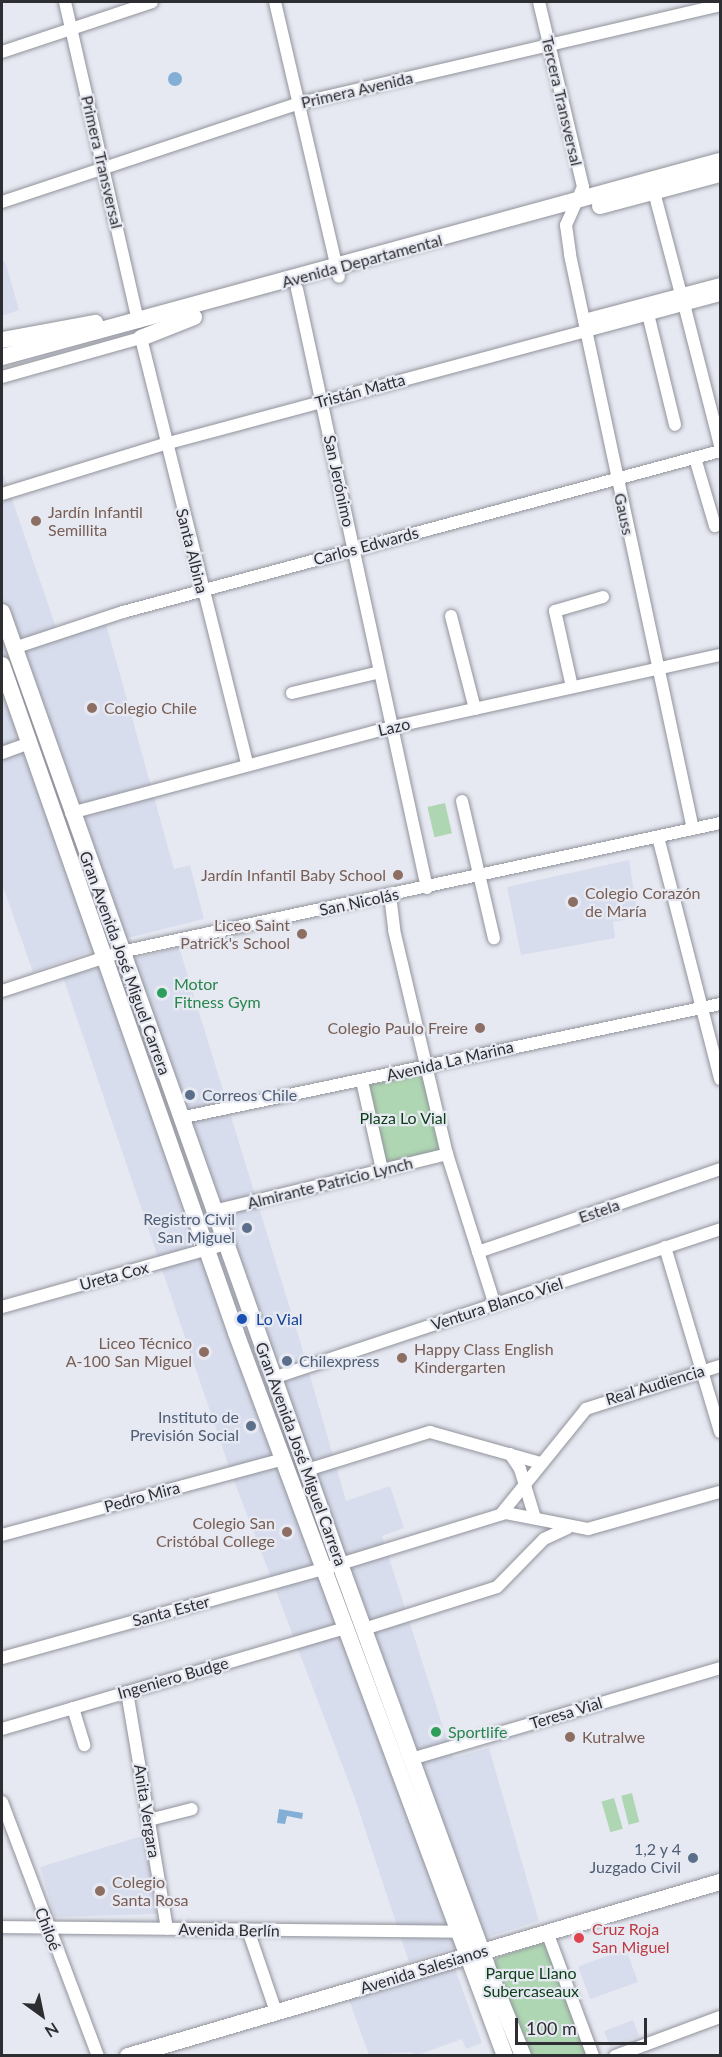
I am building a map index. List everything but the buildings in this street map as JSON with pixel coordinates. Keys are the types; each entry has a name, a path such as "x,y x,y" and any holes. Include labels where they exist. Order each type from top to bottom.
{"main road":[{"name":"Avenida Departamental","path":"2,357 140,330 338,272 574,207 720,161"},
{"name":"Avenida Departamental","path":"574,207 654,192 720,174"},
{"name":"Avenida Departamental","path":"2,364 195,317 297,289 338,272"},
{"path":"2,340 84,324 140,330 195,317"},
{"name":"Gran Avenida José Miguel Carrera","path":"2,612 71,813 307,1470 332,1566 345,1628 465,1957 505,2055"},
{"name":"Gran Avenida José Miguel Carrera","path":"2,666 283,1459 364,1629 481,1952 523,2055"},
{"path":"29,743 44,734"},
{"path":"391,1753 411,1759"},
{"name":"Avenida Salesianos","path":"128,2055 720,1882"}],"street":[{"name":"Primera Transversal","path":"65,2 140,330"},
{"path":"2,52 152,2"},
{"path":"275,2 338,272"},
{"name":"Tercera Transversal","path":"539,2 583,187 574,207"},
{"name":"Primera Avenida","path":"2,202 300,104 720,5"},
{"path":"654,192 720,445"},
{"name":"Gauss","path":"574,207 566,232 693,829"},
{"name":"Tristán Matta","path":"585,326 648,314 720,284"},
{"name":"San Jerónimo","path":"297,289 427,888"},
{"name":"Tristán Matta","path":"2,494 165,444 682,299 720,295"},
{"path":"648,314 675,425"},
{"name":"Avenida Departamental","path":"2,377 140,330"},
{"name":"Santa Albina","path":"140,330 165,444 247,764"},
{"name":"Carlos Edwards","path":"14,648 202,591 720,451"},
{"path":"695,458 715,526"},
{"path":"572,687 555,611 603,597"},
{"path":"451,616 476,709"},
{"name":"Lazo","path":"71,813 392,727 720,655"},
{"path":"292,693 380,672"},
{"path":"2,753 29,743"},
{"path":"462,801 477,876 494,938"},
{"name":"San Nicolás","path":"2,991 121,952 390,896 720,823"},
{"path":"658,837 720,1079"},
{"path":"390,896 394,930 447,1154 495,1305"},
{"name":"Avenida La Marina","path":"180,1118 720,1004"},
{"path":"362,1081 382,1170"},
{"name":"Almirante Patricio Lynch","path":"214,1211 447,1154"},
{"name":"Estela","path":"478,1252 720,1169"},
{"name":"Ventura Blanco Viel","path":"273,1378 720,1229"},
{"name":"Ureta Cox","path":"2,1307 208,1251 226,1244"},
{"path":"664,1247 720,1432"},
{"name":"Real Audiencia","path":"501,1514 576,1419 596,1403 720,1366"},
{"path":"307,1470 430,1431 540,1463"},
{"path":"510,1454 520,1468 523,1485 535,1518"},
{"name":"Pedro Mira","path":"2,1535 283,1459"},
{"path":"501,1514 510,1512 569,1527 599,1527 720,1492"},
{"name":"Santa Ester","path":"2,1658 332,1566 501,1514"},
{"path":"364,1629 497,1587 544,1539 569,1527"},
{"name":"Ingeniero Budge","path":"2,1729 345,1628"},
{"name":"Teresa Vial","path":"411,1759 720,1668"},
{"name":"Anita Vergara","path":"127,1692 167,1929"},
{"path":"73,1708 84,1745"},
{"name":"Chiloé","path":"2,1802 98,2055"},
{"path":"149,1820 192,1809"},
{"name":"Avenida Berlín","path":"2,1927 456,1932"},
{"path":"248,1930 276,2012"},
{"path":"547,1932 593,2055"},
{"path":"615,2055 720,2017"}],"shaded area":[{"path":"5,261 19,310 2,316 2,262"},
{"path":"2,470 60,639 106,624 174,869 190,865 204,919 128,938 33,972 2,884"},
{"name":"Colegio Corazón de María","path":"629,860 638,917 613,922 615,938 521,955 507,887"},
{"path":"179,947 300,1341 346,1501 390,1486 404,1528 382,1536 453,1758 489,1748 539,1921 409,1962 354,1796 230,1470 63,977"},
{"name":"Colegio Santa Rosa","path":"145,1835 156,1914 55,1917 40,1867"},
{"path":"626,1949 638,1982 590,1999 578,1966"},
{"path":"454,1966 482,2043 466,2049 462,2039 418,2055 410,2052 369,2055 349,2000"},
{"path":"633,2020 639,2036 610,2047 604,2031"}],"green space":[{"path":"445,803 452,833 434,837 427,807"},
{"name":"Plaza Lo Vial","path":"422,1073 440,1150 384,1163 366,1086"},
{"path":"632,1793 639,1822 629,1825 621,1796"},
{"path":"614,1798 623,1829 610,1832 602,1802"},
{"name":"Parque Llano Subercaseaux","path":"542,1943 548,1947 588,2055 529,2055 493,1963 498,1957"}],"water":[{"path":"175,72 180,74 182,79 180,84 175,86 170,84 168,79 170,74"},
{"path":"279,1809 303,1813 302,1819 287,1816 285,1824 277,1823"}],"place":[{"name":"Jardín Infantil Semillita","path":"36,521"},
{"name":"Colegio Chile","path":"92,708"},
{"name":"Jardín Infantil Baby School","path":"398,875"},
{"name":"Colegio Corazón de María","path":"573,902"},
{"name":"Liceo Saint Patrick's School","path":"302,934"},
{"name":"Motor Fitness Gym","path":"162,993"},
{"name":"Colegio Paulo Freire","path":"480,1028"},
{"name":"Correos Chile","path":"190,1095"},
{"name":"Registro Civil San Miguel","path":"247,1228"},
{"name":"Lo Vial","path":"242,1319"},
{"name":"Liceo Técnico A-100 San Miguel","path":"204,1352"},
{"name":"Happy Class English Kindergarten","path":"402,1358"},
{"name":"Chilexpress","path":"287,1361"},
{"name":"Instituto de Previsión Social","path":"251,1426"},
{"name":"Colegio San Cristóbal College","path":"287,1532"},
{"name":"Sportlife","path":"436,1732"},
{"name":"Kutralwe","path":"570,1737"},
{"name":"1,2 y 4 Juzgado Civil","path":"693,1858"},
{"name":"Colegio Santa Rosa","path":"100,1891"},
{"name":"Cruz Roja San Miguel","path":"579,1938"}]}
